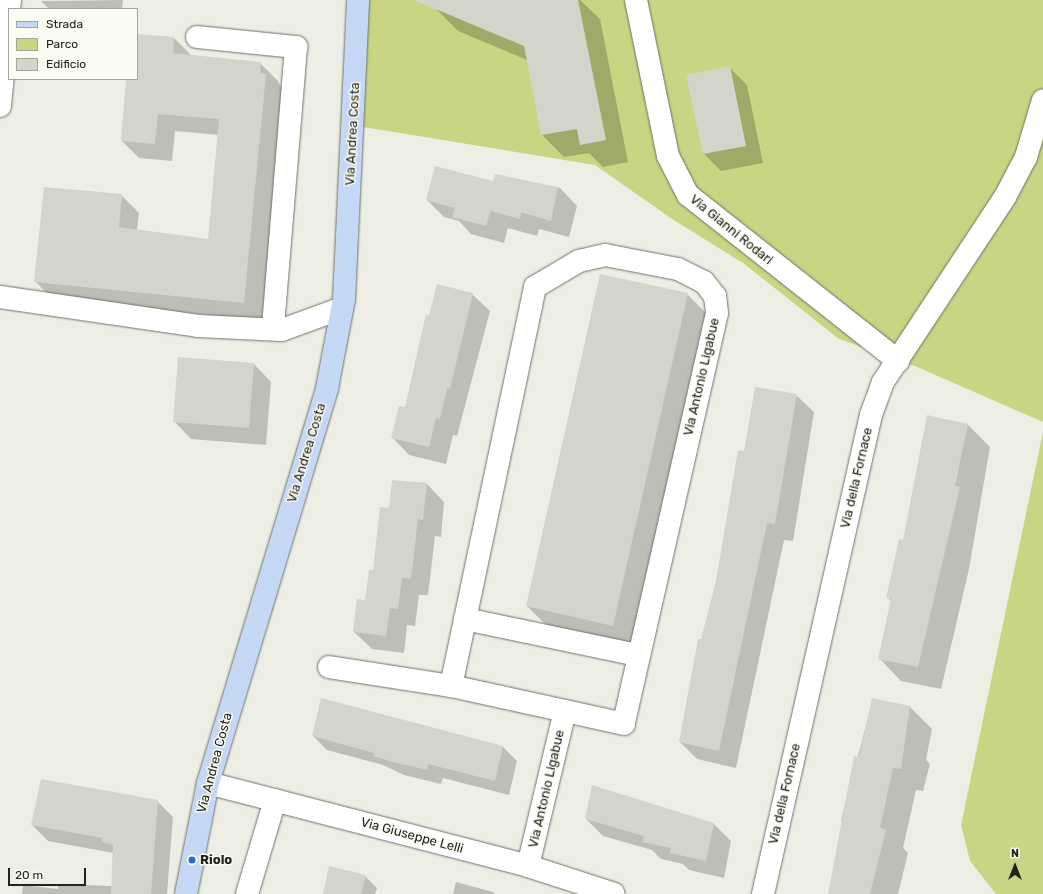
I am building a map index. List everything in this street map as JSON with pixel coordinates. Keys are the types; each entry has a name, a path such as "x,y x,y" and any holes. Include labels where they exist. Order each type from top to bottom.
{"main road":[{"name":"Via Andrea Costa","path":"186,894 208,783 326,388 342,308 358,0"}],"street":[{"name":"Via Gianni Rodari","path":"636,0 668,156 688,195 898,361"},
{"path":"0,106 8,21"},
{"path":"197,38 296,47 273,329"},
{"name":"Via della Fornace","path":"763,894 871,416 883,382 1005,197 1026,156 1043,100"},
{"name":"Via Antonio Ligabue","path":"605,255 678,269 704,282 715,296 717,313 637,655 624,724 450,686 535,287 579,261 605,255"},
{"path":"0,297 198,326 282,330 342,308"},
{"path":"465,619 637,655"},
{"path":"329,668 450,686"},
{"name":"Via Antonio Ligabue","path":"528,866 565,711"},
{"name":"Via Giuseppe Lelli","path":"208,783 528,866 614,894"},
{"path":"247,894 275,800"}],"green space":[{"path":"359,0 1043,0 1043,422 917,367 839,339 743,263 672,219 595,165 363,127"},
{"path":"1043,432 1043,894 996,894 970,861 961,825"}],"building":[{"path":"414,0 578,0 606,140 580,145 577,129 541,135 524,46"},
{"path":"138,34 174,37 173,53 261,62 260,73 266,74 244,303 34,282 44,187 122,194 119,227 208,239 219,119 158,114 155,144 121,141 126,80 138,80"},
{"path":"730,66 746,146 703,154 686,75"},
{"path":"435,166 493,181 495,174 558,187 551,221 521,212 520,219 491,211 486,226 452,217 455,208 426,200"},
{"path":"600,274 688,293 613,626 526,606"},
{"path":"437,284 473,293 450,389 447,388 440,419 436,418 429,447 391,438 399,406 405,407 426,314 429,315"},
{"path":"178,357 254,363 249,428 173,422"},
{"path":"755,387 797,394 775,524 767,523 719,751 679,742 698,639 701,639 716,581 738,450 744,451"},
{"path":"927,415 968,424 955,486 960,487 918,667 878,659 891,599 886,598 899,539 903,540"},
{"path":"392,480 427,483 423,520 418,519 411,579 402,578 398,609 390,608 386,636 353,632 357,599 365,600 369,570 373,570 380,507 389,508"},
{"path":"321,698 503,746 495,781 428,764 427,770 389,761 373,756 374,753 312,736"},
{"path":"872,698 910,706 901,769 893,768 880,828 886,830 870,894 828,894 854,756 859,757"},
{"path":"41,779 158,800 151,894 111,894 113,845 102,842 102,838 31,825"},
{"path":"592,785 714,823 706,861 670,853 671,848 642,842 644,836 585,819"},
{"path":"329,866 366,875 361,894 323,894"}],"place":[{"name":"Riolo","path":"192,860"}]}
